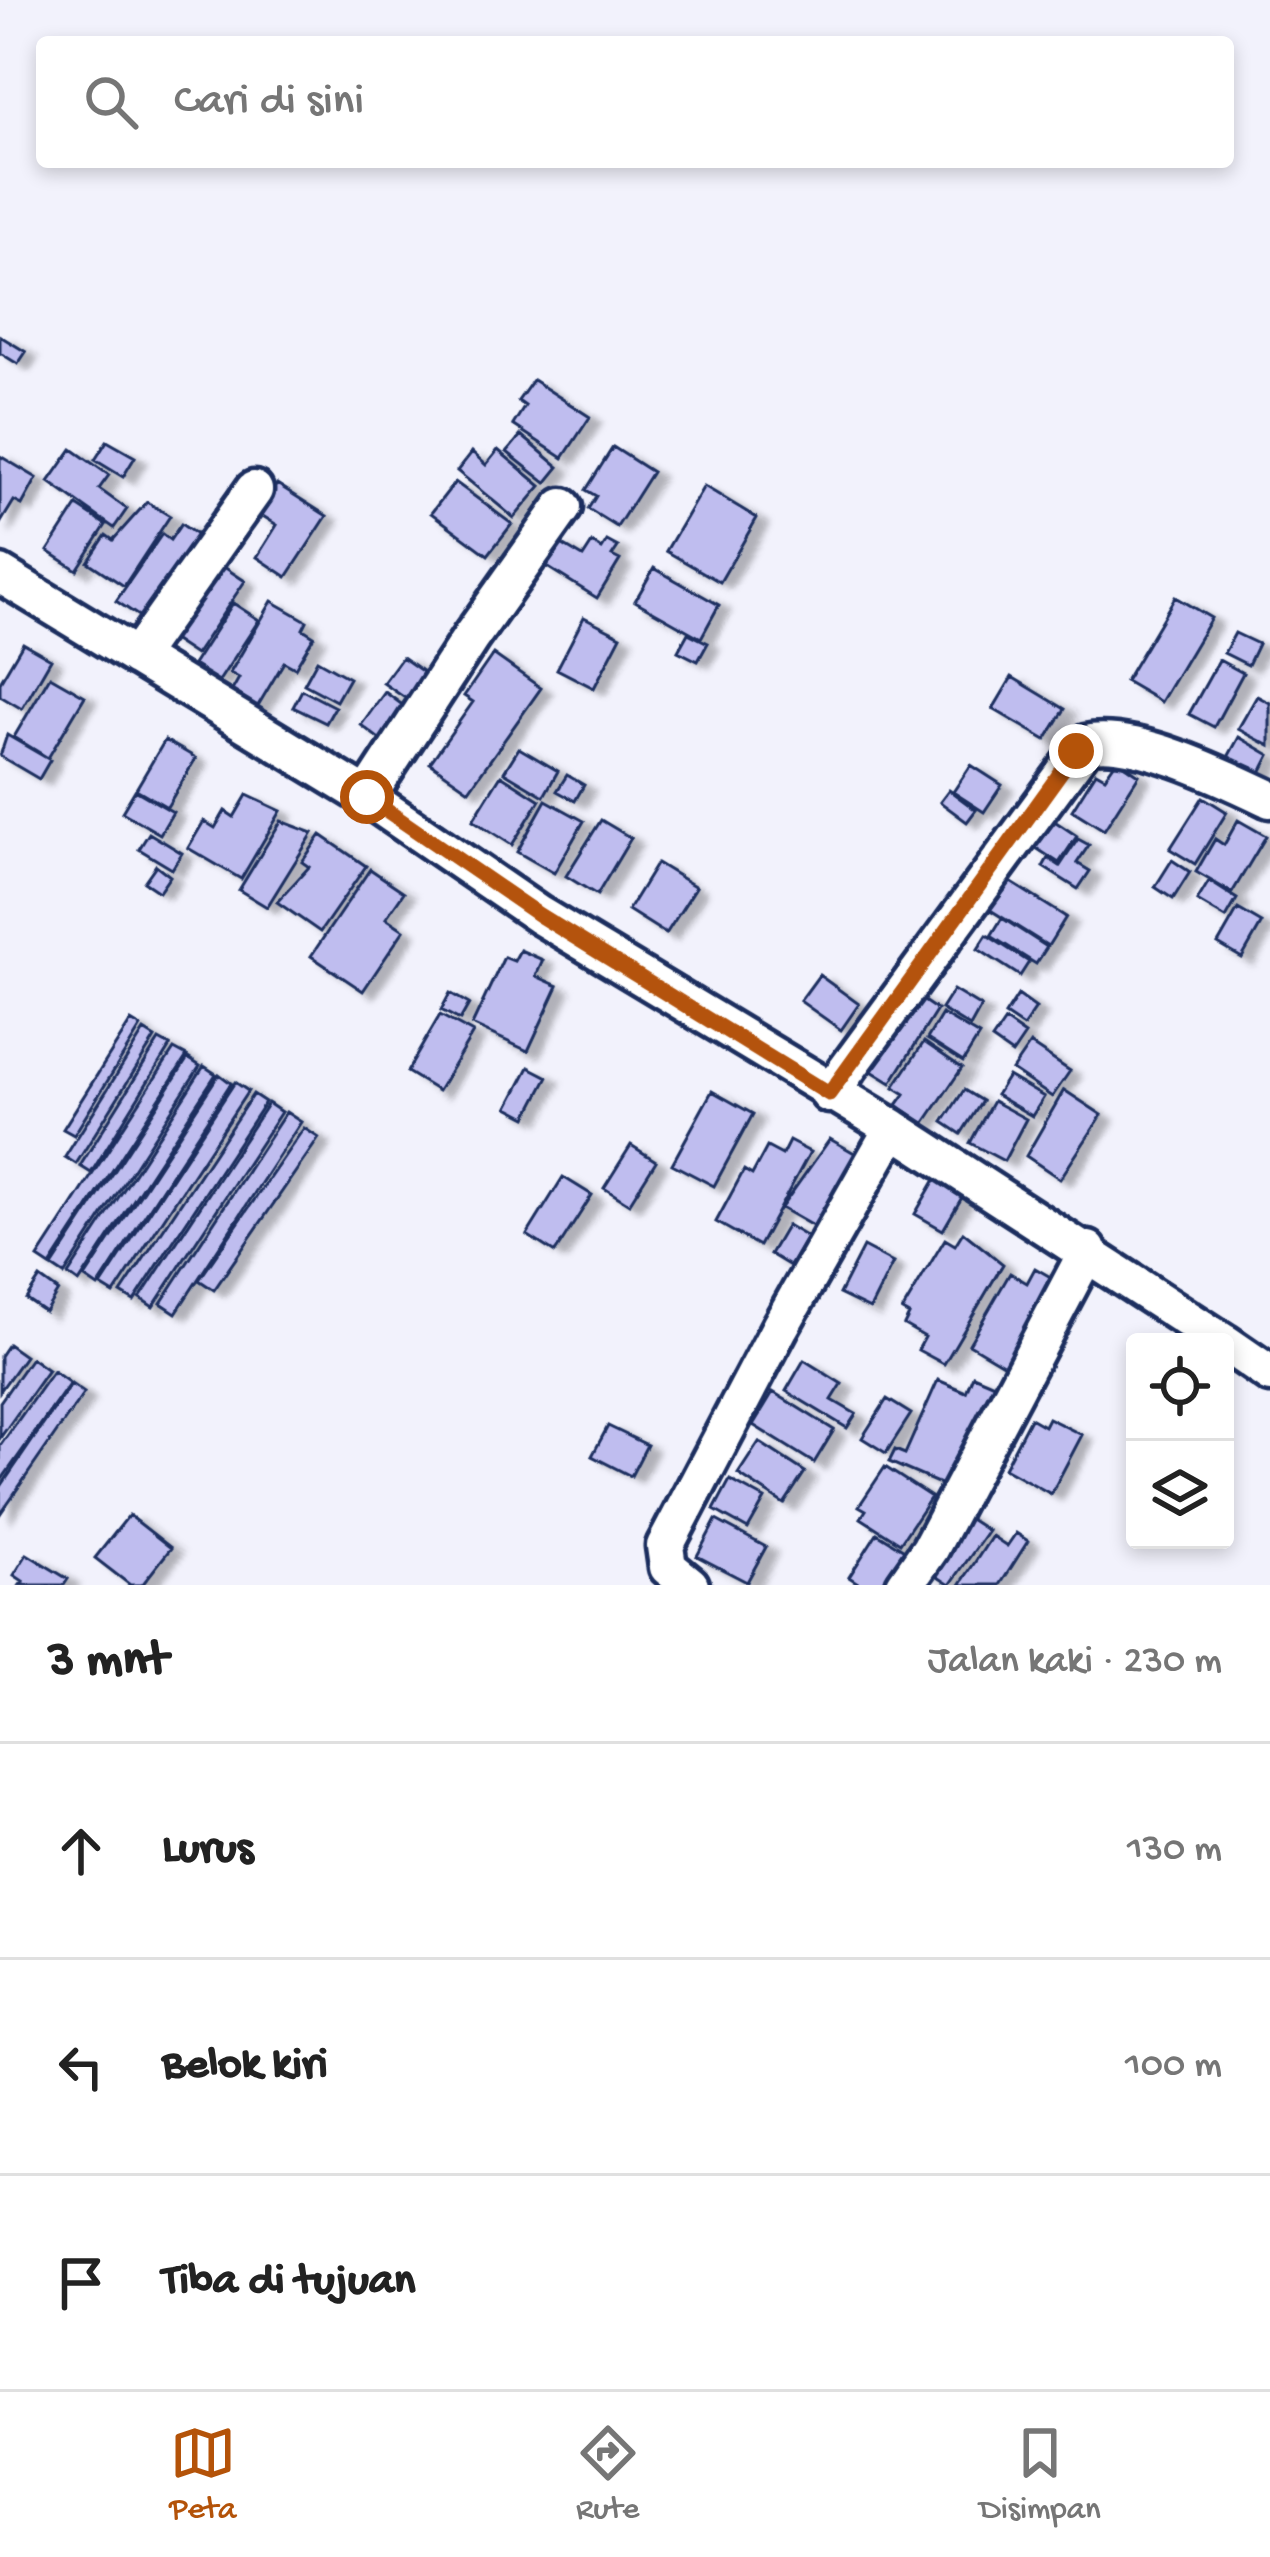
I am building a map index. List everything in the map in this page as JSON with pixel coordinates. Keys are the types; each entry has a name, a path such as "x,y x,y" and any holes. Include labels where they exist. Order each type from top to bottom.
{"street":[{"path":"136,657 254,490"},
{"path":"367,797 563,507"},
{"path":"0,574 367,797 539,915 829,1094 893,1128 1211,1333"},
{"path":"829,1094 1086,744 1116,742 1143,748 1270,799"},
{"path":"690,1585 668,1568 665,1546 769,1347 893,1128"},
{"path":"905,1585 930,1550 1088,1250"},
{"path":"1234,1349 1270,1374"}],"building":[{"path":"0,336 26,352 18,364 0,353"},
{"path":"533,380 590,417 563,458 513,425 525,406 518,401"},
{"path":"521,435 559,467 546,483 507,452"},
{"path":"107,441 135,457 123,477 95,460"},
{"path":"613,447 652,472 617,527 588,509 596,496 586,490"},
{"path":"72,449 109,475 99,489 127,509 114,528 49,482"},
{"path":"498,450 541,486 514,518 457,471 472,452 486,465"},
{"path":"0,456 37,478 22,505 14,501 0,524"},
{"path":"455,482 512,524 488,555 431,513"},
{"path":"277,484 327,516 287,577 257,557 277,525 258,513"},
{"path":"704,486 757,518 720,582 666,551"},
{"path":"147,502 170,516 124,586 88,562 106,535 113,540"},
{"path":"77,506 106,525 77,570 48,551"},
{"path":"181,524 207,542 143,619 116,601 162,534 170,540"},
{"path":"607,541 618,547 612,556 620,560 597,598 544,565 558,542 583,557 592,543 602,549"},
{"path":"218,563 245,581 195,655 165,635"},
{"path":"654,568 719,605 701,638 635,601"},
{"path":"1175,597 1211,618 1161,702 1125,681"},
{"path":"272,601 307,621 303,629 314,636 295,668 284,662 256,709 230,694 239,678 230,673"},
{"path":"233,603 259,620 219,681 193,665"},
{"path":"584,617 621,636 594,688 557,669"},
{"path":"688,633 708,643 698,661 678,651"},
{"path":"1235,633 1258,644 1248,665 1224,653"},
{"path":"23,643 51,659 22,709 0,696 0,682"},
{"path":"493,654 541,688 469,790 430,763 473,702 464,696"},
{"path":"402,657 436,681 418,707 383,683"},
{"path":"317,660 349,678 336,701 304,684"},
{"path":"1219,660 1243,673 1214,727 1189,714"},
{"path":"50,676 85,696 48,758 14,737"},
{"path":"1012,677 1065,709 1046,740 993,709"},
{"path":"302,690 335,707 326,723 293,707"},
{"path":"385,692 412,712 387,745 361,725"},
{"path":"1257,696 1270,703 1270,746 1238,729"},
{"path":"7,735 50,760 39,779 0,756"},
{"path":"1239,737 1270,755 1253,788 1221,770"},
{"path":"165,740 196,758 167,807 136,789"},
{"path":"519,748 558,771 544,796 504,772"},
{"path":"1117,760 1139,775 1104,830 1072,810 1096,772 1105,777"},
{"path":"971,765 1002,785 984,812 953,792"},
{"path":"501,775 540,800 512,845 473,820"},
{"path":"567,775 584,785 575,801 557,791"},
{"path":"135,790 173,812 160,834 122,812"},
{"path":"949,790 976,810 967,822 940,802"},
{"path":"247,795 281,811 241,879 188,848 204,821 215,828 225,811 234,817"},
{"path":"1203,797 1227,812 1195,864 1170,849"},
{"path":"546,800 584,821 554,873 517,852"},
{"path":"1050,818 1077,836 1059,863 1033,846"},
{"path":"601,820 631,838 597,895 566,876"},
{"path":"1238,820 1266,836 1232,893 1196,872 1215,839 1224,845"},
{"path":"281,821 313,833 267,907 239,890"},
{"path":"149,833 182,853 172,869 139,849"},
{"path":"321,835 366,866 320,932 277,902 309,867 302,862"},
{"path":"1078,839 1089,845 1077,863 1090,871 1078,889 1043,867 1048,858 1060,866"},
{"path":"1172,860 1190,872 1173,899 1155,887"},
{"path":"657,863 696,887 666,934 628,910"},
{"path":"156,865 170,876 159,892 144,882"},
{"path":"370,869 404,892 386,918 404,930 363,991 311,956"},
{"path":"1009,881 1066,917 1048,946 984,906 994,891 1001,895"},
{"path":"1209,881 1237,899 1226,918 1197,901"},
{"path":"1238,909 1262,923 1242,958 1218,944"},
{"path":"1002,918 1047,947 1036,964 991,936"},
{"path":"987,935 1029,962 1020,976 978,949"},
{"path":"520,950 543,960 536,976 558,986 528,1051 472,1025 504,957 514,961"},
{"path":"819,975 859,1004 841,1030 800,1001"},
{"path":"953,990 981,1007 970,1027 941,1009"},
{"path":"909,991 937,1010 891,1083 862,1065"},
{"path":"450,993 469,1004 460,1020 441,1010"},
{"path":"1018,995 1036,1008 1023,1027 1005,1015"},
{"path":"942,1014 979,1036 963,1062 927,1039"},
{"path":"440,1015 473,1033 438,1091 407,1072"},
{"path":"131,1021 141,1027 74,1135 63,1129"},
{"path":"1005,1021 1025,1035 1012,1054 992,1040"},
{"path":"144,1031 155,1038 76,1164 65,1157"},
{"path":"159,1040 170,1046 91,1173 80,1166"},
{"path":"924,1042 962,1068 924,1124 897,1105 905,1094 894,1087"},
{"path":"1030,1044 1070,1071 1052,1097 1012,1070"},
{"path":"174,1049 187,1056 50,1266 38,1258"},
{"path":"188,1058 200,1066 64,1275 52,1267"},
{"path":"204,1066 216,1074 79,1283 68,1275"},
{"path":"529,1067 548,1077 527,1117 508,1107"},
{"path":"219,1074 231,1083 98,1287 85,1278"},
{"path":"1008,1076 1044,1097 1032,1116 996,1095"},
{"path":"235,1082 248,1091 114,1294 101,1286"},
{"path":"964,1090 982,1101 961,1134 943,1122"},
{"path":"1064,1090 1102,1115 1060,1179 1026,1156"},
{"path":"712,1091 753,1114 714,1186 672,1164"},
{"path":"253,1094 265,1102 134,1301 121,1293"},
{"path":"993,1101 1026,1119 1004,1161 970,1143"},
{"path":"268,1103 281,1112 153,1307 140,1298"},
{"path":"286,1112 301,1122 176,1313 161,1303"},
{"path":"304,1128 319,1138 214,1290 199,1280"},
{"path":"830,1139 865,1159 823,1232 781,1208"},
{"path":"789,1141 810,1152 759,1246 716,1222 744,1170 752,1175 767,1147 782,1155"},
{"path":"631,1145 656,1161 629,1204 604,1188"},
{"path":"940,1171 968,1187 943,1230 915,1214"},
{"path":"563,1177 592,1195 555,1253 527,1235"},
{"path":"787,1225 807,1237 790,1266 770,1254"},
{"path":"963,1232 1003,1264 944,1364 918,1350 925,1337 904,1325 909,1315 902,1311 945,1239 955,1245"},
{"path":"863,1247 893,1263 870,1309 839,1294"},
{"path":"1035,1268 1061,1283 1011,1369 969,1344 1010,1273 1027,1283"},
{"path":"40,1278 58,1291 45,1312 26,1299"},
{"path":"8,1344 25,1356 0,1391 0,1356"},
{"path":"31,1358 48,1370 0,1438 0,1402"},
{"path":"804,1360 842,1384 832,1400 856,1414 847,1428 786,1391"},
{"path":"53,1371 70,1383 0,1482 0,1446"},
{"path":"973,1375 1001,1387 949,1488 889,1462 895,1450 905,1454 938,1380 966,1392"},
{"path":"71,1384 84,1393 0,1514 0,1488"},
{"path":"773,1392 834,1430 814,1463 753,1425"},
{"path":"887,1399 911,1414 886,1453 862,1438"},
{"path":"1030,1418 1044,1426 1048,1418 1082,1435 1051,1494 1004,1468"},
{"path":"608,1426 647,1445 631,1476 592,1456"},
{"path":"759,1442 805,1472 784,1504 738,1474"},
{"path":"885,1467 931,1497 900,1543 861,1518 866,1510 859,1506"},
{"path":"730,1480 765,1499 748,1529 714,1510"},
{"path":"959,1512 988,1531 950,1585 924,1568"},
{"path":"129,1515 171,1548 142,1585 130,1585 95,1558"},
{"path":"716,1520 766,1547 747,1582 697,1556"},
{"path":"877,1533 906,1551 884,1585 861,1585 849,1577"},
{"path":"1016,1533 1028,1541 1000,1585 960,1585 992,1536 1007,1546"},
{"path":"27,1554 68,1579 64,1585 20,1585 23,1581 14,1575"}],"route":[{"path":"367,797 539,915 829,1094 1076,751"}]}
